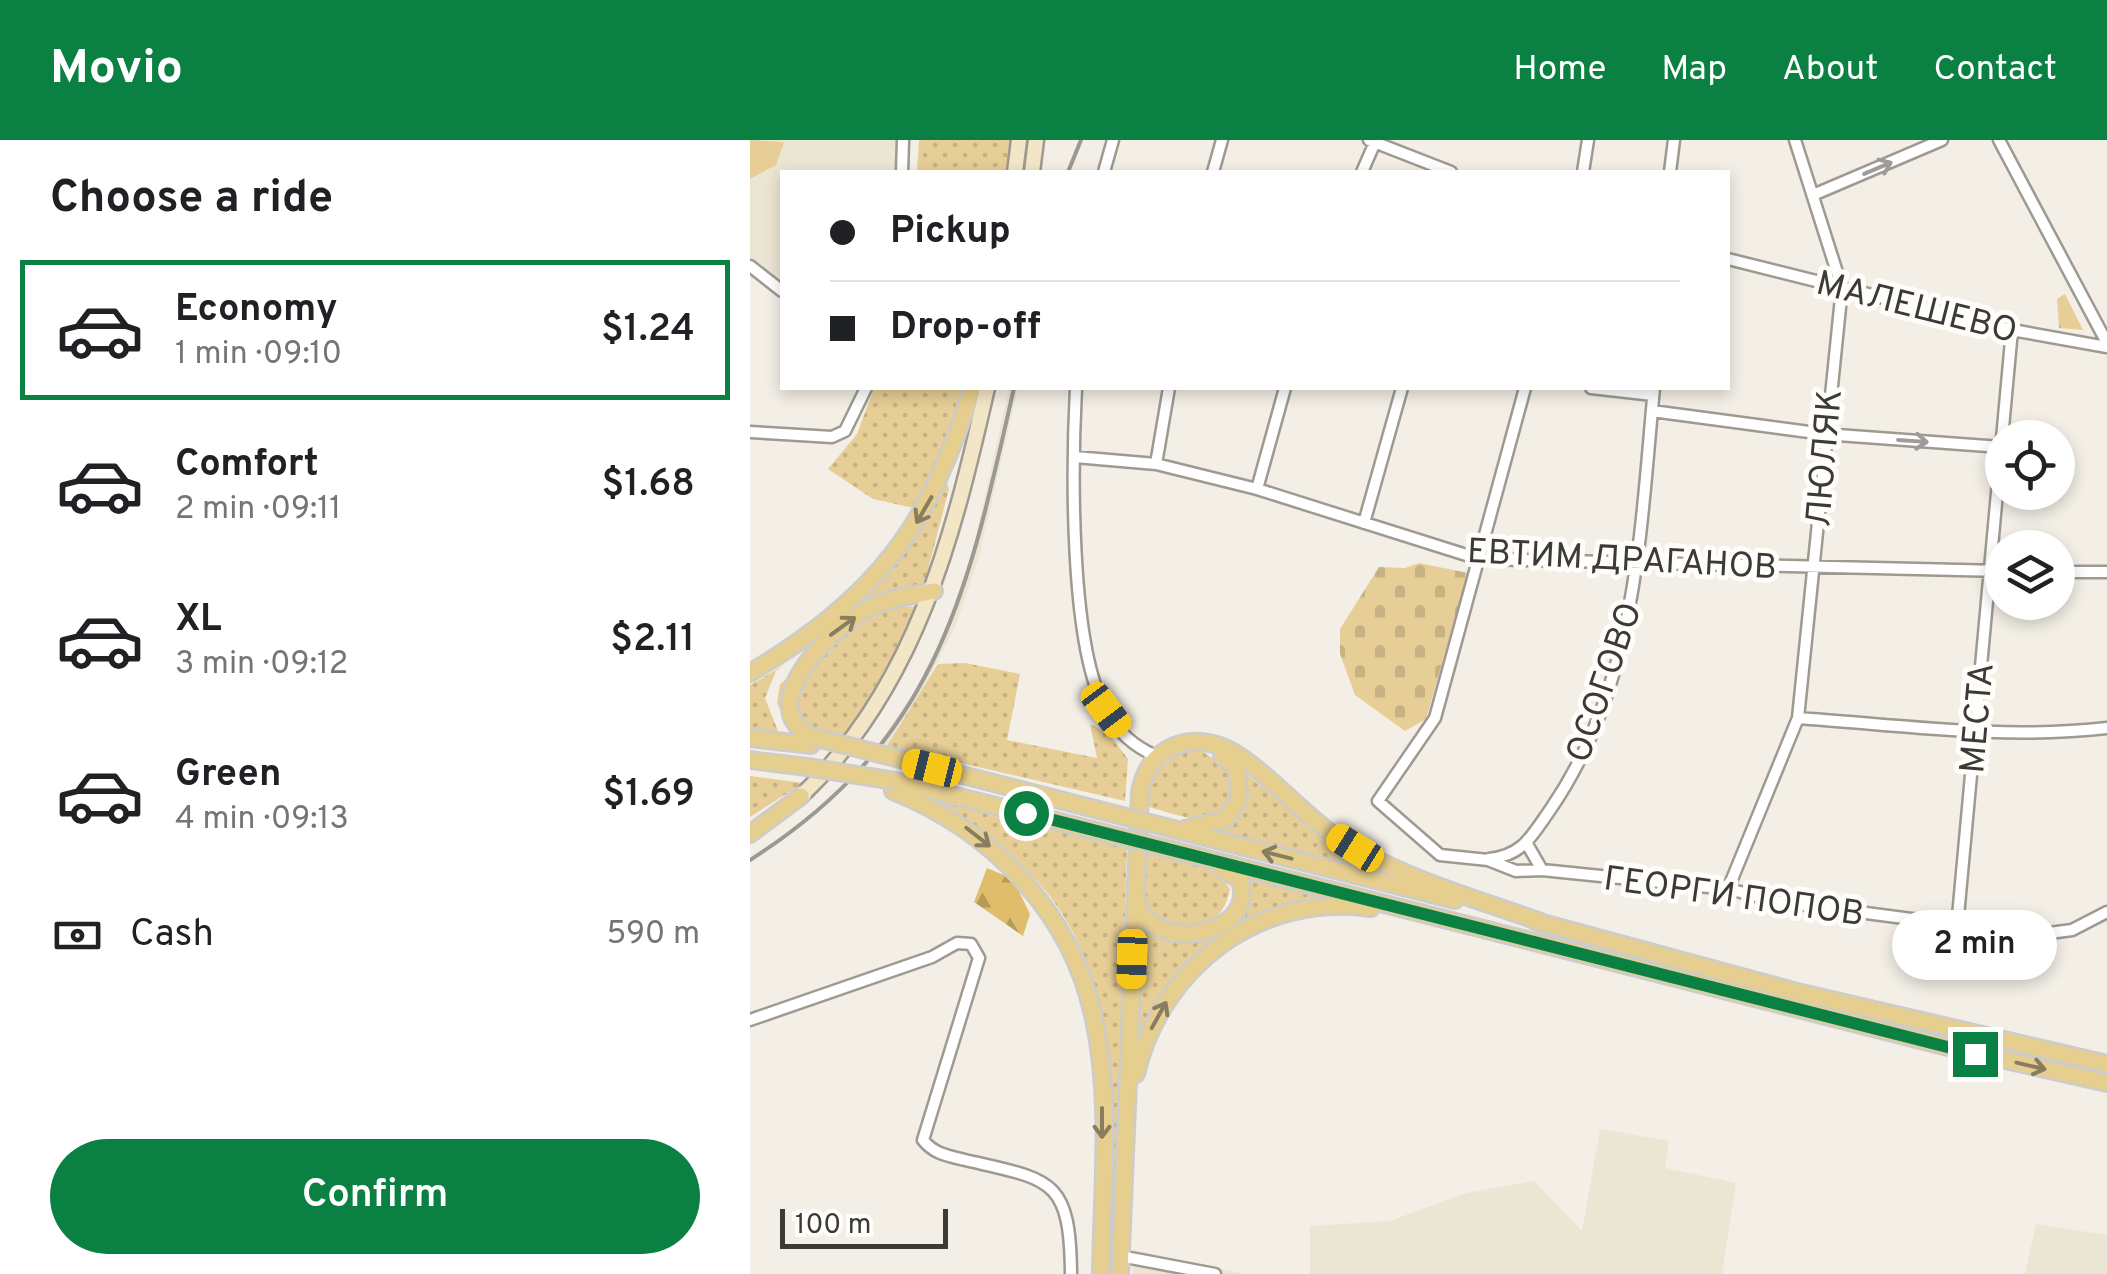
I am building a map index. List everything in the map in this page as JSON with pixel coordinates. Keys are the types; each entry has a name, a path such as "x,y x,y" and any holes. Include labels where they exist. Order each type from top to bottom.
{"main road":[{"path":"1015,170 1019,140"},
{"path":"1032,170 1036,140"},
{"path":"750,673 842,607 900,547 944,474 973,390"},
{"path":"957,500 974,390"},
{"path":"750,830 801,796 850,744 884,694 934,591 986,390"},
{"path":"776,681 789,664 865,610 934,591"},
{"path":"772,701 787,727 812,741"},
{"path":"750,738 812,741 900,759 1793,990 2107,1064"},
{"path":"1177,830 1216,824 1226,818 1240,799 1237,768 1202,743"},
{"path":"1120,1274 1140,792 1156,756 1176,744 1202,743 1232,752 1313,820 1355,848 1402,871 1541,922"},
{"path":"750,760 807,767 1092,830 2107,1084"},
{"path":"894,786 942,812 992,848 1044,908 1072,957 1091,1007 1100,1059 1101,1274"},
{"path":"1134,885 1141,914 1168,930 1203,933 1227,920 1241,898 1240,880 1176,851"},
{"path":"1128,1107 1146,1040 1170,996 1210,951 1259,922 1298,910 1350,906 1536,942"}],"street":[{"path":"902,170 903,140"},
{"path":"1105,170 1113,140"},
{"path":"1214,170 1222,140"},
{"path":"1583,170 1588,140"},
{"path":"1670,170 1674,140"},
{"name":"ЛЮЛЯК","path":"1728,889 1798,718 1824,434 1842,288 1796,140"},
{"path":"1813,195 1942,140"},
{"path":"1999,140 2107,345"},
{"path":"1363,170 1373,141 1447,170"},
{"name":"МАЛЕШЕВО","path":"1730,260 2012,330 2107,345"},
{"path":"750,266 780,290"},
{"name":"МЕСТА","path":"2004,420 2012,330"},
{"path":"750,432 832,437 845,431 865,390"},
{"path":"1076,390 1078,590 1096,689 1126,738 1156,756"},
{"path":"1156,464 1168,390"},
{"path":"1257,490 1283,390"},
{"path":"1364,523 1401,390"},
{"path":"1478,559 1525,390"},
{"name":"ОСОГОВО","path":"1528,844 1588,744 1626,636 1639,564 1654,391"},
{"path":"1652,411 1824,434 1985,447"},
{"name":"ЕВТИМ ДРАГАНОВ","path":"1075,458 1156,464 1257,490 1478,559 1985,571"},
{"name":"ГЕОРГИ ПОПОВ","path":"1478,559 1435,718 1378,801 1440,855 1488,860 1516,871 1542,870 1728,889 1782,902 2034,935 2072,930 2107,912"},
{"path":"2075,572 2107,572"},
{"name":"МЕСТА","path":"1957,927 1985,620"},
{"path":"1798,718 2060,734 2107,728"},
{"path":"1488,860 1511,856 1528,844 1542,870"},
{"path":"750,1020 932,957 957,942 971,944 979,958 923,1140 942,1155 1024,1173 1049,1186 1060,1197 1070,1228 1071,1274"},
{"path":"1120,1256 1215,1274"}],"shaded area":[{"path":"750,140 898,140 897,170 780,170 780,284 750,261"},
{"path":"1009,390 1018,390 979,557 956,625 914,707 887,746 878,744 912,696 946,629 972,554"},
{"path":"1600,1129 1669,1141 1665,1168 1736,1183 1722,1274 1310,1274 1310,1226 1390,1221 1466,1193 1534,1181 1582,1231"},
{"path":"2036,1224 2107,1235 2107,1274 2025,1274"},
{"path":"1134,1250 1245,1274 1132,1274"}],"green space":[{"path":"750,140 784,142 776,165 750,179"},
{"path":"919,140 1011,140 1007,170 917,170"},
{"path":"2065,294 2083,330 2059,328 2057,299"},
{"path":"873,390 968,390 936,471 914,508 873,499 828,469 857,434"},
{"path":"947,482 949,489 923,589 857,607 831,628 886,570"},
{"path":"1419,563 1468,573 1426,719 1405,731 1355,695 1340,654 1340,629 1379,567 1405,568"},
{"path":"898,606 919,607 884,677 846,737 796,727 785,720 777,703 780,684 868,614"},
{"path":"788,662 776,671 765,698 778,731 750,730 750,685"},
{"path":"965,663 1020,674 1007,740 1097,758 1090,724 1108,733 1128,759 1125,801 887,746 938,664"},
{"path":"1183,750 1200,750 1228,768 1234,791 1219,813 1185,817 1146,806 1156,770"},
{"path":"1245,773 1316,829 1398,877 1216,832 1244,809 1248,794"},
{"path":"750,776 803,783 750,817"},
{"path":"935,798 1127,849 1113,1274 1106,1274 1110,1170 1108,1063 1100,1011 1086,961 1063,915 1030,874"},
{"path":"1143,853 1207,868 1220,875 1230,889 1216,918 1193,927 1180,925 1141,905"},
{"path":"987,868 1013,879 1030,914 1023,936 974,902"},
{"path":"1246,875 1342,898 1268,915 1224,935 1186,966 1135,1038 1140,927 1188,941 1211,934 1248,901"}],"railway":[{"path":"1069,170 1081,140"},
{"path":"750,860 814,814 865,764 904,711 936,655 980,531 1014,390"}],"route":[{"path":"1026,813 1975,1054"}]}
